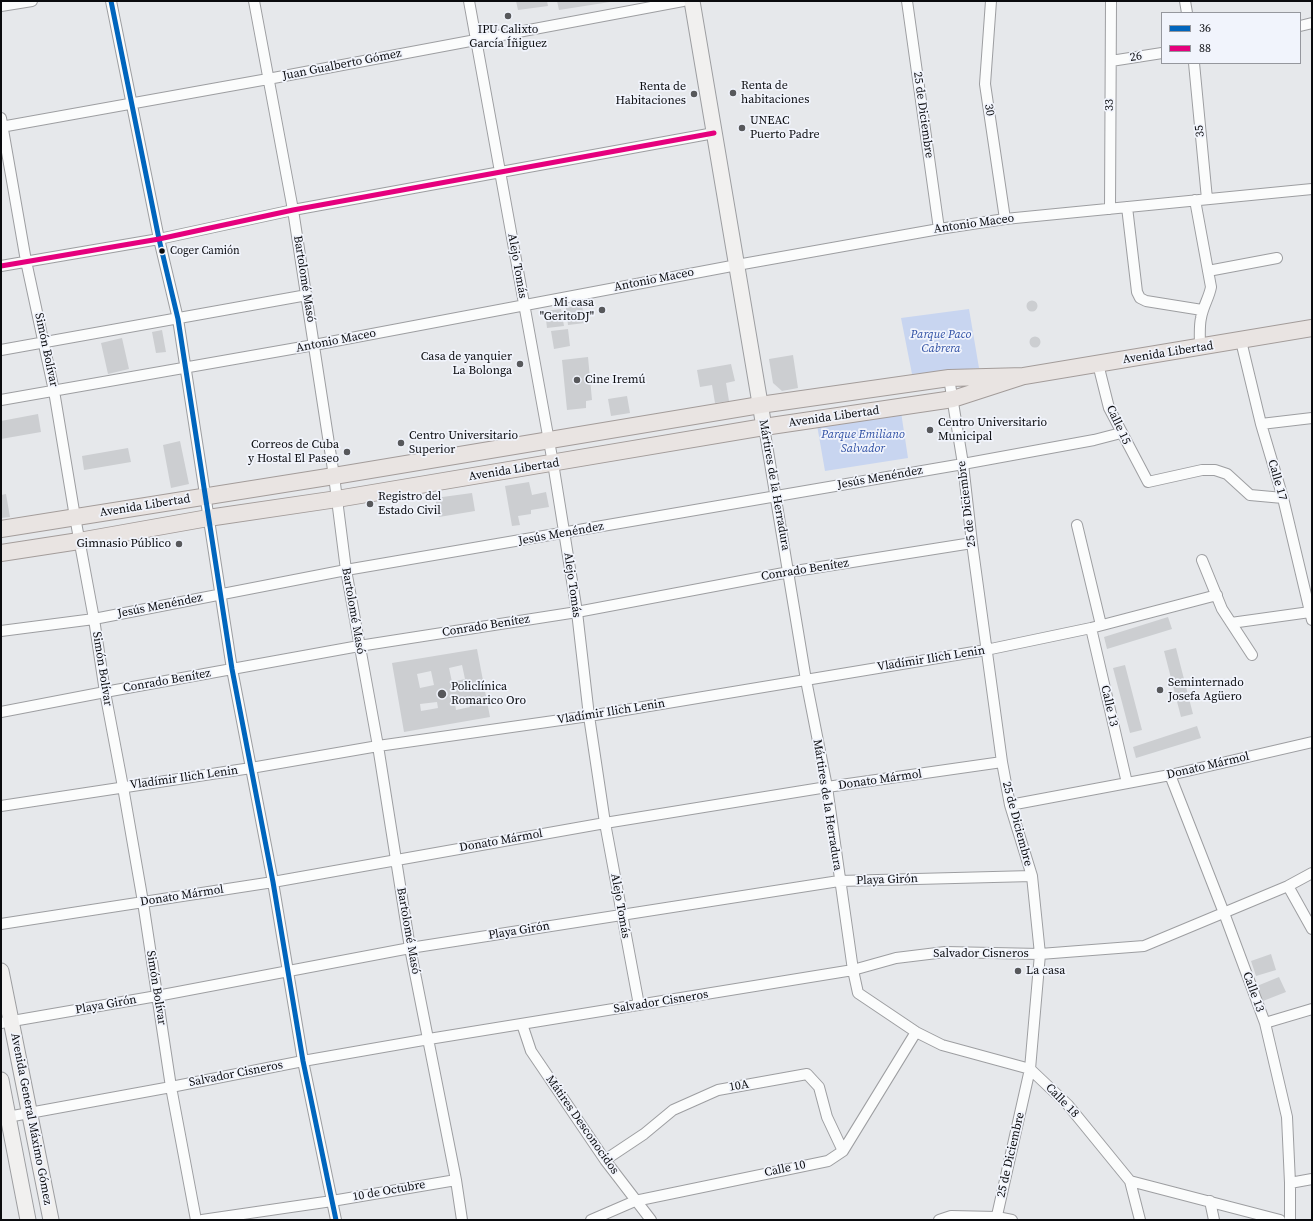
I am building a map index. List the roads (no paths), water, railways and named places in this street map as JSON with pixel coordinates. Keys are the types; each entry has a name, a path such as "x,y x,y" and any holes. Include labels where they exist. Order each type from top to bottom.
{"main road":[{"name":"Avenida Libertad","path":"1,529 549,441 760,405 949,378 1024,376 1312,328"},
{"name":"Avenida Libertad","path":"1,553 208,518 553,464 764,427 953,399 1024,376"}],"street":[{"path":"1,6 32,1"},
{"path":"111,1 130,103 178,319 232,669 273,882 303,1061 336,1220"},
{"name":"Bartolomé Masó","path":"254,1 293,210 334,476 346,570 378,746 410,948 456,1180 462,1220"},
{"name":"Alejo Tomás","path":"469,1 565,533 577,612 589,716 605,823 638,1006"},
{"name":"Juan Gualberto Gómez","path":"2,124 268,79 683,1"},
{"name":"Mártires de la Herradura","path":"692,1 806,680 827,787 839,881 853,970"},
{"name":"25 de Diciembre","path":"906,1 939,229"},
{"name":"30","path":"991,1 985,84 1005,219"},
{"name":"33","path":"1110,209 1111,1"},
{"path":"1185,1 1186,12"},
{"path":"1301,26 1312,23"},
{"name":"26","path":"1111,61 1161,53"},
{"name":"35","path":"1194,64 1207,199"},
{"name":"Simón Bolívar","path":"2,124 26,261 54,391 79,541 94,619 105,692 143,902 172,1087 196,1220"},
{"path":"1,266 159,239 293,210 714,133"},
{"name":"Antonio Maceo","path":"1,400 314,345 737,265 939,229 1005,219 1312,189"},
{"path":"1195,200 1211,287 1210,295 1202,310 1200,319 1200,347"},
{"path":"1127,207 1137,292 1140,298 1146,301 1202,310"},
{"path":"1208,271 1277,258"},
{"path":"1,350 307,295"},
{"name":"Calle 17","path":"1241,341 1261,424 1283,498 1311,616"},
{"name":"Calle 15","path":"1098,364 1109,408 1148,482 1202,470 1215,470 1227,474 1250,495 1283,498"},
{"name":"25 de Diciembre","path":"949,378 963,464 986,650 1002,762 1010,805 1032,876 1040,954 1030,1069 996,1218"},
{"path":"1261,424 1312,418"},
{"name":"Jesús Menéndez","path":"1,631 94,619 346,570 963,464 1094,440 1121,433"},
{"name":"Calle 13","path":"1077,525 1127,784"},
{"name":"Conrado Benítez","path":"1,712 359,646 577,612 789,572 972,543"},
{"path":"1202,560 1222,609 1252,655"},
{"name":"Vladímir Ilich Lenin","path":"1,806 251,768 378,746 589,716 986,650 1096,626 1217,595"},
{"path":"1231,623 1311,616"},
{"name":"Donato Mármol","path":"1010,805 1127,784 1312,742"},
{"name":"Donato Mármol","path":"1,924 273,882 395,859 827,787 1002,762"},
{"name":"Calle 13","path":"1170,775 1224,912 1265,1023 1287,1117 1290,1220"},
{"name":"Salvador Cisneros","path":"5,1117 30,1114 303,1061 429,1039 853,970 896,958 945,952 1040,954 1144,946 1288,886 1312,873"},
{"name":"Playa Girón","path":"6,1022 157,996 410,948 839,881 1032,876"},
{"path":"1288,886 1312,929"},
{"name":"Calle 18","path":"853,970 858,993 916,1032 942,1045 1030,1069 1068,1106 1130,1181"},
{"name":"Avenida General Máximo Gómez","path":"1,971 6,1022 30,1114 51,1220"},
{"path":"1265,1023 1312,1009"},
{"name":"Mátires Desconocidos","path":"522,1024 531,1051 605,1160 650,1220"},
{"path":"843,1152 916,1032"},
{"name":"10A","path":"605,1160 644,1134 673,1110 718,1090 807,1074 819,1087 827,1117 843,1152"},
{"name":"Avenida General Máximo Gómez","path":"1,1080 5,1117 28,1220"},
{"name":"Calle 10","path":"591,1220 635,1200 828,1161 843,1152"},
{"path":"1290,1183 1312,1178"},
{"name":"10 de Octubre","path":"202,1220 332,1201 456,1180"},
{"path":"1140,1220 1130,1181 1280,1220"},
{"path":"1210,1201 1214,1220"},
{"path":"939,1220 951,1216 1012,1220"}],"place":[{"name":"IPU Calixto García Íñiguez","path":"508,16"},
{"name":"Renta de habitaciones","path":"733,93"},
{"name":"Renta de Habitaciones","path":"694,94"},
{"name":"UNEAC Puerto Padre","path":"742,128"},
{"name":"Coger Camión","path":"162,251"},
{"name":"Mi casa \"GeritoDJ\"","path":"602,310"},
{"name":"Casa de yanquier La Bolonga","path":"520,364"},
{"name":"Cine Iremú","path":"577,380"},
{"name":"Centro Universitario Municipal","path":"930,430"},
{"name":"Centro Universitario Superior","path":"401,443"},
{"name":"Correos de Cuba y Hostal El Paseo","path":"347,452"},
{"name":"Registro del Estado Civil","path":"370,504"},
{"name":"Gimnasio Público","path":"179,544"},
{"name":"Seminternado Josefa Agüero","path":"1160,690"},
{"name":"Policlínica Romarico Oro","path":"442,694"},
{"name":"La casa","path":"1018,971"}],"park label":[{"name":"Parque Paco Cabrera","path":"941,342"},
{"name":"Parque Emiliano Salvador","path":"863,442"}]}
